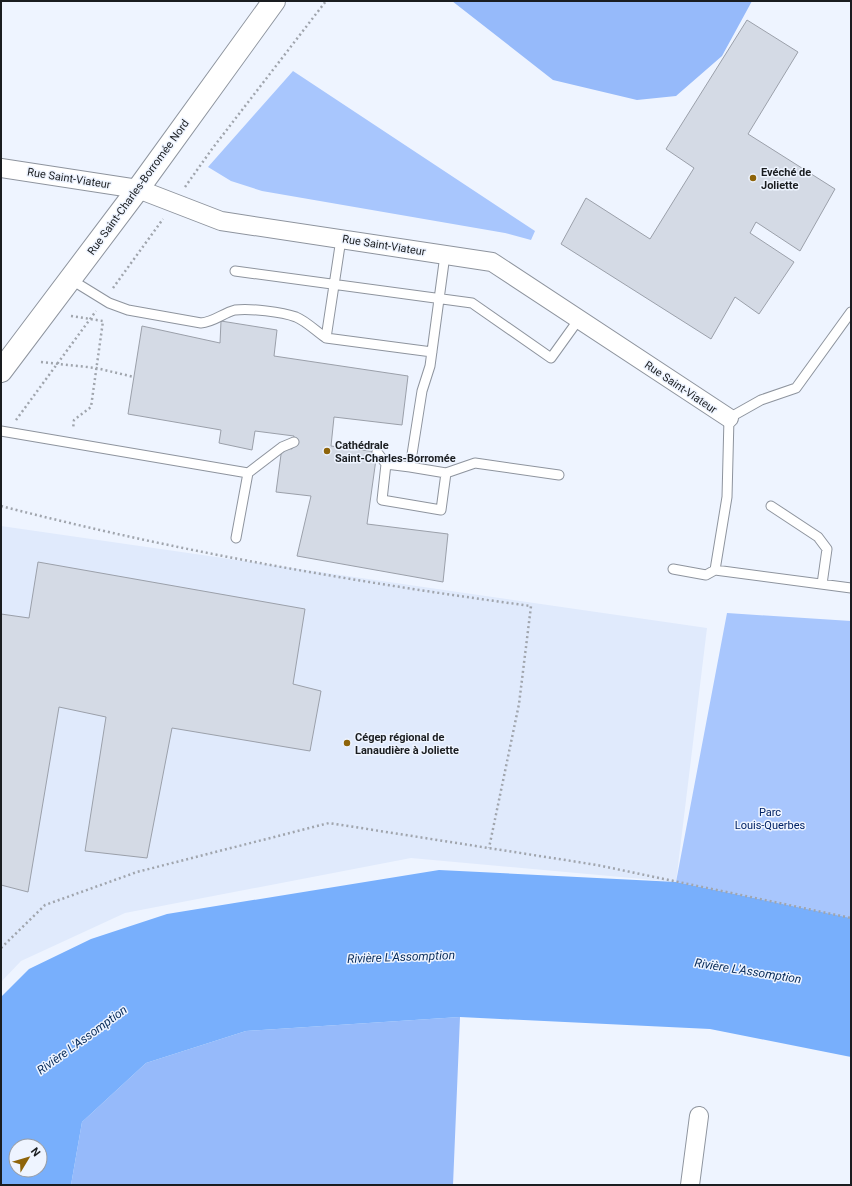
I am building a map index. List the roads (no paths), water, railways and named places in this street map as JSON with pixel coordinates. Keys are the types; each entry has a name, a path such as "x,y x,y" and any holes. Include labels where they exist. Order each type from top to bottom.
{"main road":[{"name":"Rue Saint-Charles-Borromée Nord","path":"1,371 138,189 274,1"}],"street":[{"name":"Rue Saint-Viateur","path":"1,168 138,189 221,221 492,262 729,418"},
{"path":"690,1185 699,1116"}],"lane":[{"path":"326,338 341,239"},
{"path":"410,467 422,390 430,366 445,255"},
{"path":"235,271 472,303 551,358 579,319"},
{"path":"70,279 109,303 128,310 201,323 211,322 223,314 235,310 255,309 297,317 326,338 432,352"},
{"path":"715,570 727,497 729,418 762,400 796,388 851,312"},
{"path":"1,431 248,473"},
{"path":"236,538 248,473 282,446 294,442"},
{"path":"377,452 386,464 382,500 441,510 446,473"},
{"path":"386,464 446,473 475,463 559,475"},
{"path":"771,506 818,537 827,549 822,584"},
{"path":"673,569 706,575 715,570 851,588"}],"water":[{"name":"Rivière L'Assomption","path":"439,870 676,882 851,918 851,1057 710,1029 460,1017 246,1031 146,1063 82,1122 71,1185 1,1185 1,997 29,969 91,939 167,914"}],"place":[{"name":"Evéché de Joliette","path":"753,178"},
{"name":"Cathédrale Saint-Charles-Borromée","path":"327,451"},
{"name":"Cégep régional de Lanaudière à Joliette","path":"347,743"}],"park label":[{"name":"Parc Louis-Querbes","path":"770,818"}]}
